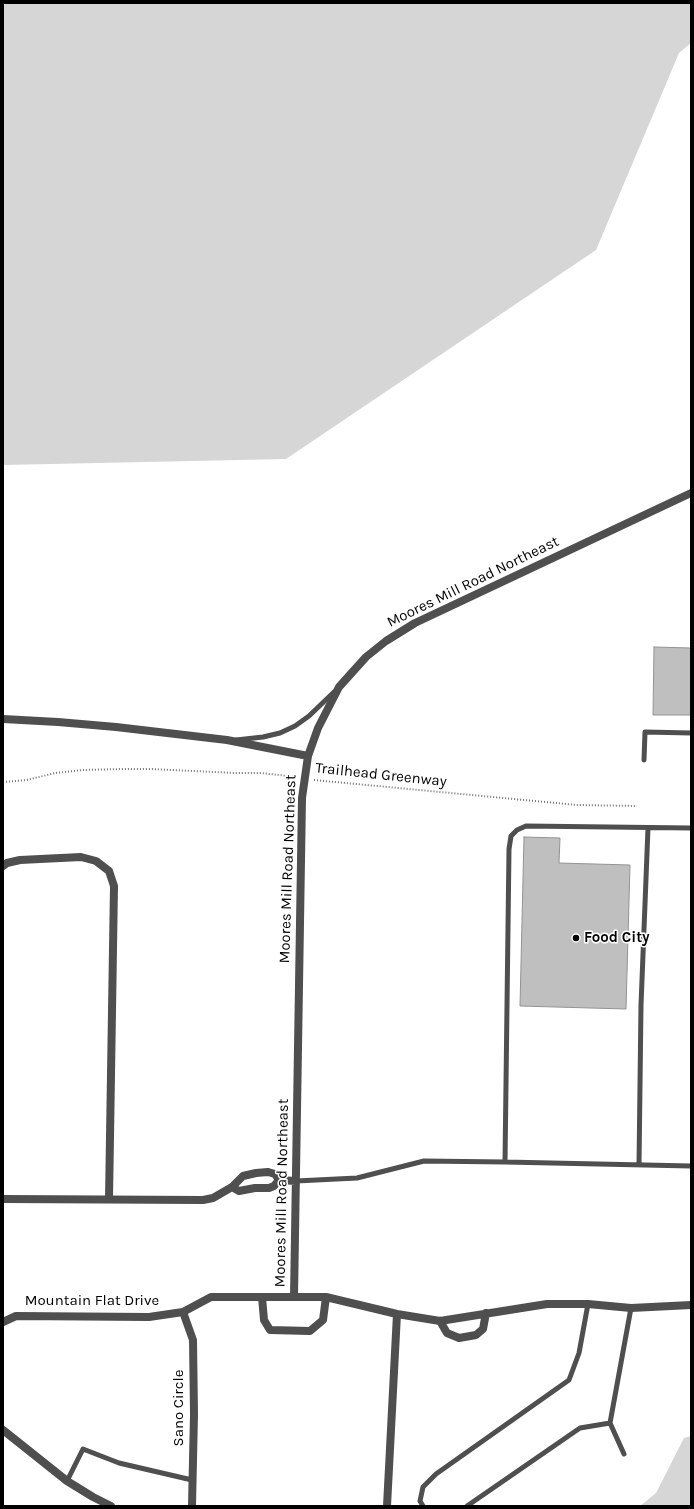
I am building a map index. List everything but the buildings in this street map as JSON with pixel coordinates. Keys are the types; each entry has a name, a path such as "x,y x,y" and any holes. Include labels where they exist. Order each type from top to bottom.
{"street":[{"name":"Moores Mill Road Northeast","path":"294,1297 302,798 308,756 318,728 339,687 366,657 415,623 691,493"},
{"path":"3,719 116,727 227,740 308,756"},
{"path":"3,866 20,860 81,857 96,861 109,871 114,886 109,1199"},
{"path":"3,1198 204,1200 214,1198 232,1187 243,1176 268,1172 275,1174 279,1180"},
{"path":"279,1180 296,1180"},
{"path":"232,1187 239,1191 255,1188 269,1188 274,1186 279,1180"},
{"name":"Mountain Flat Drive","path":"3,1322 16,1316 149,1317 183,1312 211,1297 326,1297 397,1314 440,1320 547,1304 588,1304 631,1308 691,1305"},
{"path":"262,1297 264,1320 270,1330 310,1331 323,1320 326,1297"},
{"name":"Sano Circle","path":"183,1312 193,1340 194,1414 192,1506"},
{"path":"440,1320 447,1333 459,1338 476,1335 483,1329 486,1313"},
{"path":"388,1506 397,1314"},
{"path":"3,1430 67,1481 92,1498 111,1506"}],"lane":[{"path":"227,740 264,737 280,733 295,726 309,716 339,687"},
{"path":"644,760 645,732 691,733"},
{"path":"505,1162 509,857 511,836 517,830 526,826 691,828"},
{"path":"640,1165 641,1005 648,828"},
{"path":"296,1180 357,1178 424,1161 691,1166"},
{"path":"423,1506 420,1501 423,1487 436,1474 569,1380 579,1353 588,1304"},
{"path":"624,1454 610,1423 631,1308"},
{"path":"467,1506 580,1428 610,1423"},
{"path":"67,1481 83,1449 119,1463 192,1480"}],"path":[{"name":"Trailhead Greenway","path":"3,782 27,780 55,773 83,770 182,770 235,774 261,773 378,787 577,805 637,806"}],"shaded area":[{"path":"3,3 691,3 691,43 679,53 596,250 286,459 3,465"},
{"path":"691,1436 691,1506 640,1506 656,1493 684,1438"}],"place":[{"name":"Food City","path":"576,938"}]}
